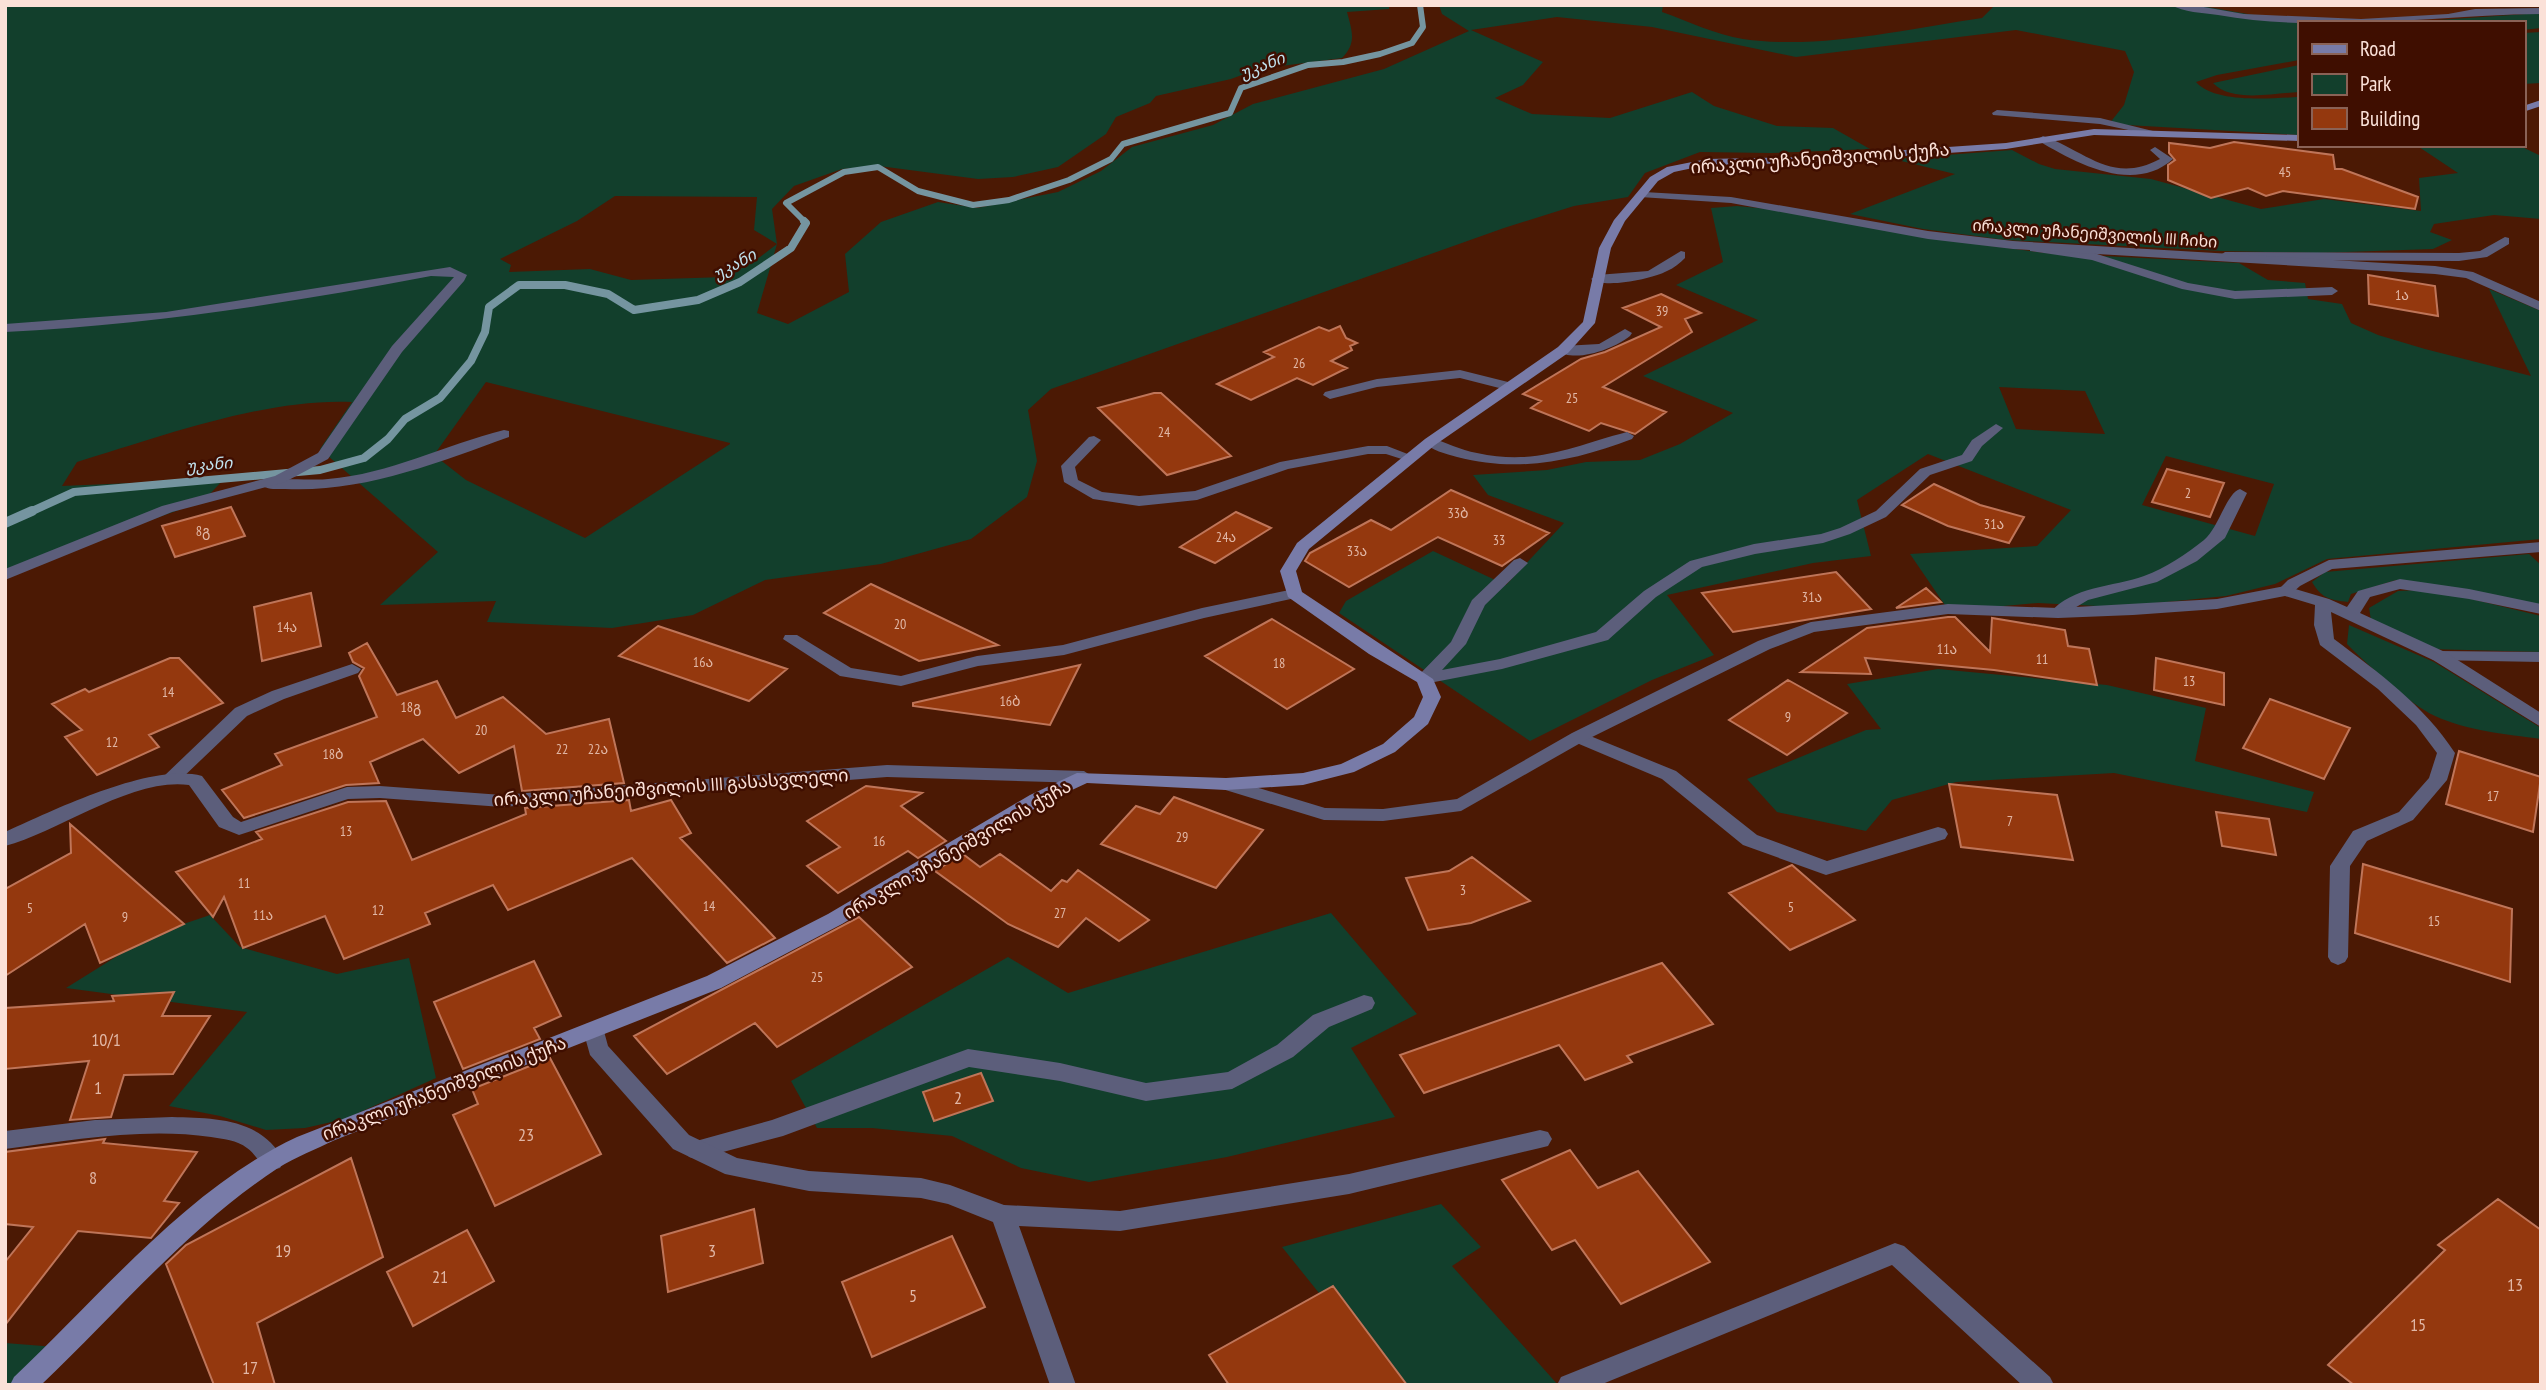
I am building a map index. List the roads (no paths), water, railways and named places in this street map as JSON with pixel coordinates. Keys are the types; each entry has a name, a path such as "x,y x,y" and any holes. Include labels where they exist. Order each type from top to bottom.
{"street":[{"path":"2175,5 2244,17 2338,21"},
{"path":"2378,21 2448,17 2475,12 2541,11"},
{"path":"1997,113 2100,121 2152,132"},
{"name":"ირაკლი უჩანეიშვილის ქუჩა","path":"1294,594 1288,571 1303,545 1430,442 1563,350 1589,323 1605,248 1620,220 1654,180 1671,169 1707,162 1803,160 2006,146 2094,132 2298,138"},
{"path":"2043,139 2094,168 2120,172 2145,170 2168,159 2155,150"},
{"name":"ირაკლი უჩანეიშვილის III ჩიხი","path":"1644,195 1731,200 1928,235 2013,245 2435,270 2469,275 2541,307"},
{"path":"2210,257 2262,254 2411,259 2459,257 2483,254 2505,242"},
{"path":"2013,245 2094,257 2186,286 2235,295 2332,291"},
{"path":"1597,279 1648,275 1672,265 1681,255"},
{"path":"5,328 140,320 307,297 431,272 450,271 461,275 397,349 323,456 274,482 167,509 5,575"},
{"path":"1563,350 1595,350 1612,344 1625,333"},
{"path":"1329,395 1377,383 1460,374 1511,387"},
{"path":"791,639 846,672 901,681 977,661 1063,650 1202,613 1294,594 1375,650 1424,679 1502,664 1602,636 1650,594 1696,564 1754,549 1823,538 1845,531 1881,514 1925,472 1967,458 1977,443 1996,428"},
{"path":"274,482 298,487 341,484 404,470 504,434"},
{"path":"1430,442 1453,454 1501,462 1530,463 1592,451 1627,436"},
{"path":"1094,440 1068,466 1071,482 1098,496 1139,501 1198,495 1285,465 1368,450 1387,450 1411,458"},
{"path":"2058,613 2082,597 2151,579 2190,558 2220,535 2239,493"},
{"path":"2285,591 2294,583 2329,565 2541,547"},
{"path":"1424,679 1458,644 1478,603 1520,563"},
{"path":"2350,615 2364,594 2400,584 2541,608"},
{"path":"1226,784 1324,814 1383,816 1461,805 1578,737 1764,645 1811,627 1948,609 2058,613 2217,604 2285,591 2323,602 2440,656 2541,721"},
{"path":"2323,602 2322,625 2326,640 2384,685 2422,721 2446,753 2438,780 2406,816 2360,836 2340,866 2339,957"},
{"path":"2440,656 2541,657"},
{"path":"5,840 97,802 172,777 241,712 278,695 352,669"},
{"name":"ირაკლი უჩანეიშვილის ქუჩა","path":"23,1385 187,1225 272,1160 327,1133 714,982 835,919 1037,799 1084,777 1226,784 1303,779 1347,768 1389,748 1422,720 1432,697 1424,679"},
{"path":"1578,737 1669,775 1750,840 1826,868 1938,834"},
{"name":"ირაკლი უჩანეიშვილის III გასასვლელი","path":"172,777 195,780 226,822 239,829 347,793 380,792 502,801 887,771 1084,777"},
{"path":"697,1150 775,1129 968,1058 1060,1072 1146,1092 1231,1080 1285,1051 1321,1021 1364,1003"},
{"path":"594,1030 598,1049 681,1142 733,1167 809,1181 921,1188 950,1195 1003,1215 1120,1221 1349,1185 1540,1139"},
{"path":"5,1140 90,1128 215,1126 253,1139 272,1160"},
{"path":"1003,1215 1063,1385"},
{"path":"1570,1385 1895,1253 2041,1385"}],"waterway":[{"name":"უკანი","path":"28,513 74,492 320,470 364,458 388,439 405,419 440,398 471,361 485,332 489,307 519,285 565,285 608,294 634,310 698,300 740,282 791,248 806,223 786,203 844,172 878,167 918,191 973,205 1009,200 1069,180 1111,159 1123,144 1230,113 1241,88 1308,65 1343,62 1380,54 1412,43 1423,27 1420,5"},
{"name":"უკანი","path":"5,523 32,511"}]}
